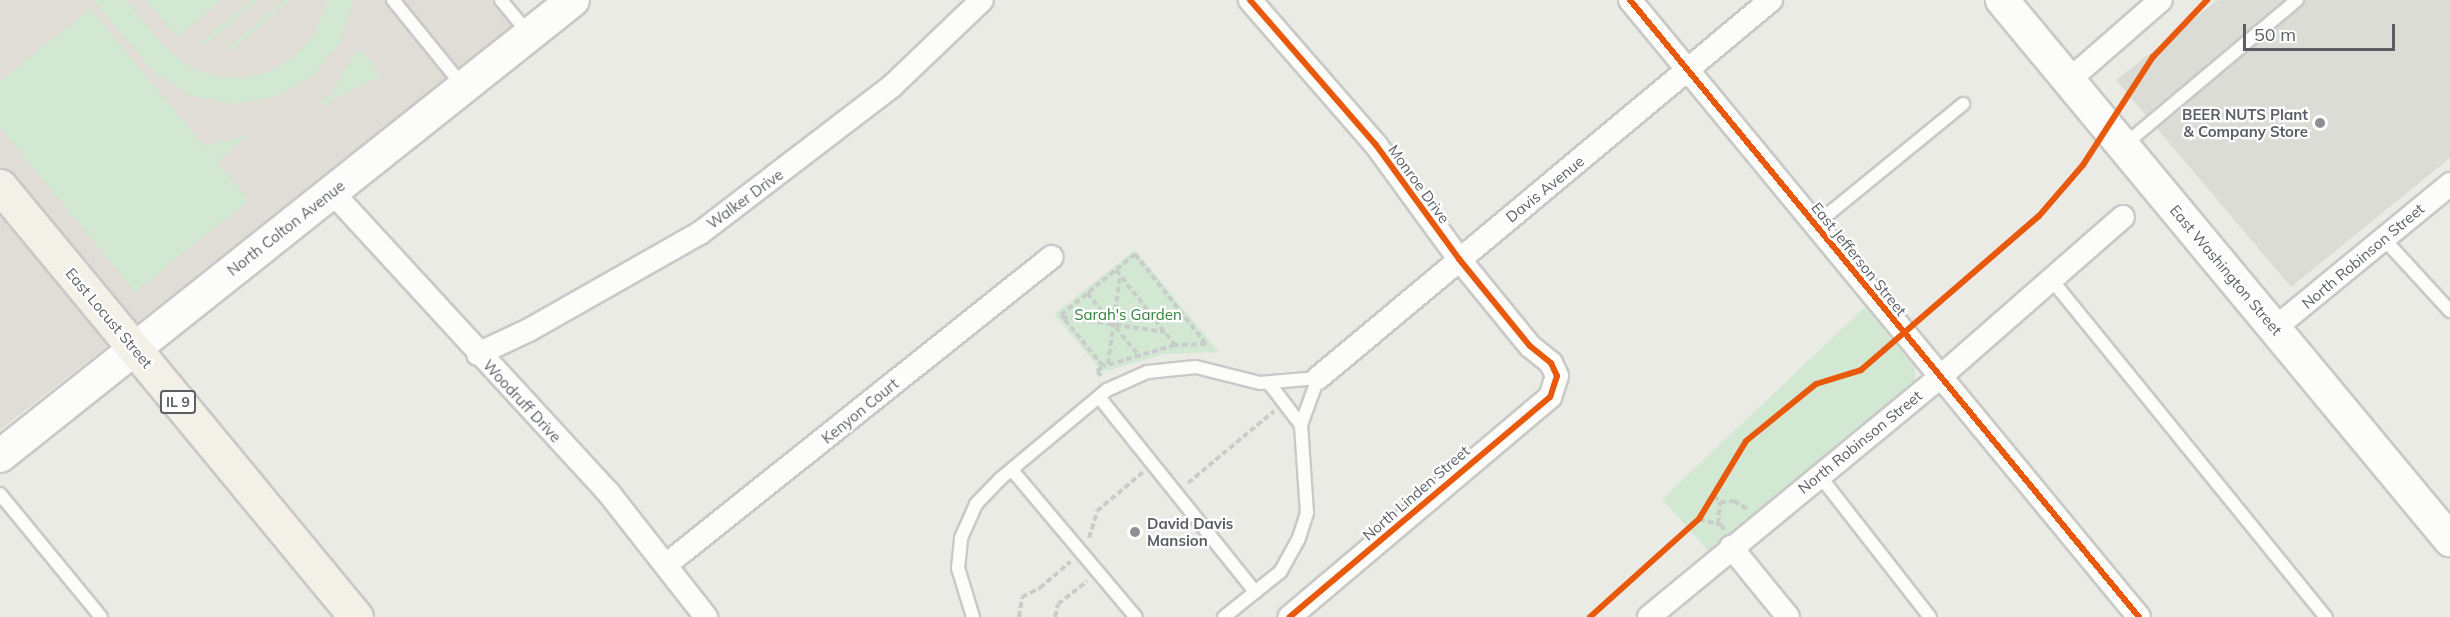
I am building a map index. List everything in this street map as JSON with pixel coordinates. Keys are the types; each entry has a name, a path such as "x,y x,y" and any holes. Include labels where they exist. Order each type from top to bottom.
{"main road":[{"name":"East Locust Street","path":"0,186 356,617"}],"street":[{"name":"North Colton Avenue","path":"0,456 573,0"},
{"name":"Walker Drive","path":"478,354 529,330 700,233 892,86 982,0"},
{"name":"Monroe Drive","path":"1250,0 1376,146 1459,259 1530,346 1551,363 1557,376 1555,386"},
{"name":"East Jefferson Street","path":"1630,0 2139,617"},
{"name":"Davis Avenue","path":"1318,378 1459,259 1667,90 1687,69 1771,0"},
{"name":"East Washington Street","path":"2002,0 2450,540"},
{"path":"2068,81 2161,0"},
{"name":"North Robinson Street","path":"2275,328 2450,184"},
{"name":"Woodruff Drive","path":"332,192 478,354 608,492 667,564 706,617"},
{"name":"North Robinson Street","path":"1649,617 1731,547 1940,377 2123,217"},
{"name":"Kenyon Court","path":"667,564 1053,257"},
{"name":"North Linden Street","path":"1290,617 1542,405 1555,386"},
{"path":"1731,547 1788,617"}],"lane":[{"path":"393,0 463,87"},
{"path":"501,0 530,34"},
{"path":"2122,146 2297,0"},
{"path":"1816,224 1963,104"},
{"path":"2384,239 2450,311"},
{"path":"2051,279 2326,617"},
{"path":"973,617 958,568 961,538 976,504 1011,470 1099,397 1147,372 1196,367 1269,383 1318,378 1301,425 1307,513 1280,572 1224,617"},
{"path":"1269,383 1301,425"},
{"path":"1099,397 1255,592"},
{"path":"1011,470 1136,617"},
{"path":"1819,475 1930,617"},
{"path":"0,494 101,617"}],"path":[{"path":"1135,254 1206,344 1175,345 1137,353 1103,366 1062,317 1087,293 1135,254"},
{"path":"1116,270 1175,345"},
{"path":"1108,364 1120,276"},
{"path":"1087,293 1137,353"},
{"path":"1062,317 1165,332"},
{"path":"1176,494 1284,403"},
{"path":"1714,496 1720,502 1734,501 1765,519"},
{"path":"1718,524 1720,502"},
{"path":"1055,617 1058,604 1098,572"}],"shaded area":[{"path":"0,0 491,0 514,28 0,430"},
{"name":"BEER NUTS Plant & Company Store","path":"2218,0 2450,0 2450,158 2291,287 2116,80"}],"green space":[{"path":"93,0 126,0 161,43 183,63 211,75 240,78 270,72 295,56 315,34 328,0 354,0 339,45 312,76 275,97 233,104 192,96 156,74"},
{"path":"146,0 222,0 177,37"},
{"path":"253,0 259,0 203,46 200,43"},
{"path":"285,0 291,0 231,51 228,48"},
{"path":"90,9 204,146 246,136 217,162 249,200 135,292 0,127 0,81"},
{"path":"357,50 369,59 380,76 332,100 327,108 321,100 330,95"},
{"name":"Sarah's Garden","path":"1135,250 1219,352 1165,354 1102,372 1054,314"},
{"path":"1865,307 1915,367 1915,382 1712,555 1662,499"}],"cycle path":[{"path":"1250,0 1376,145 1459,259 1530,346 1551,363 1557,376 1550,397 1290,617"},
{"path":"1630,0 2139,617"},
{"path":"1590,617 1699,519 1746,441 1816,384 1861,370 2039,216 2083,165 2153,57 2207,0"}],"place":[{"name":"BEER NUTS Plant & Company Store","path":"2320,123"},
{"name":"David Davis Mansion","path":"1135,532"}]}
